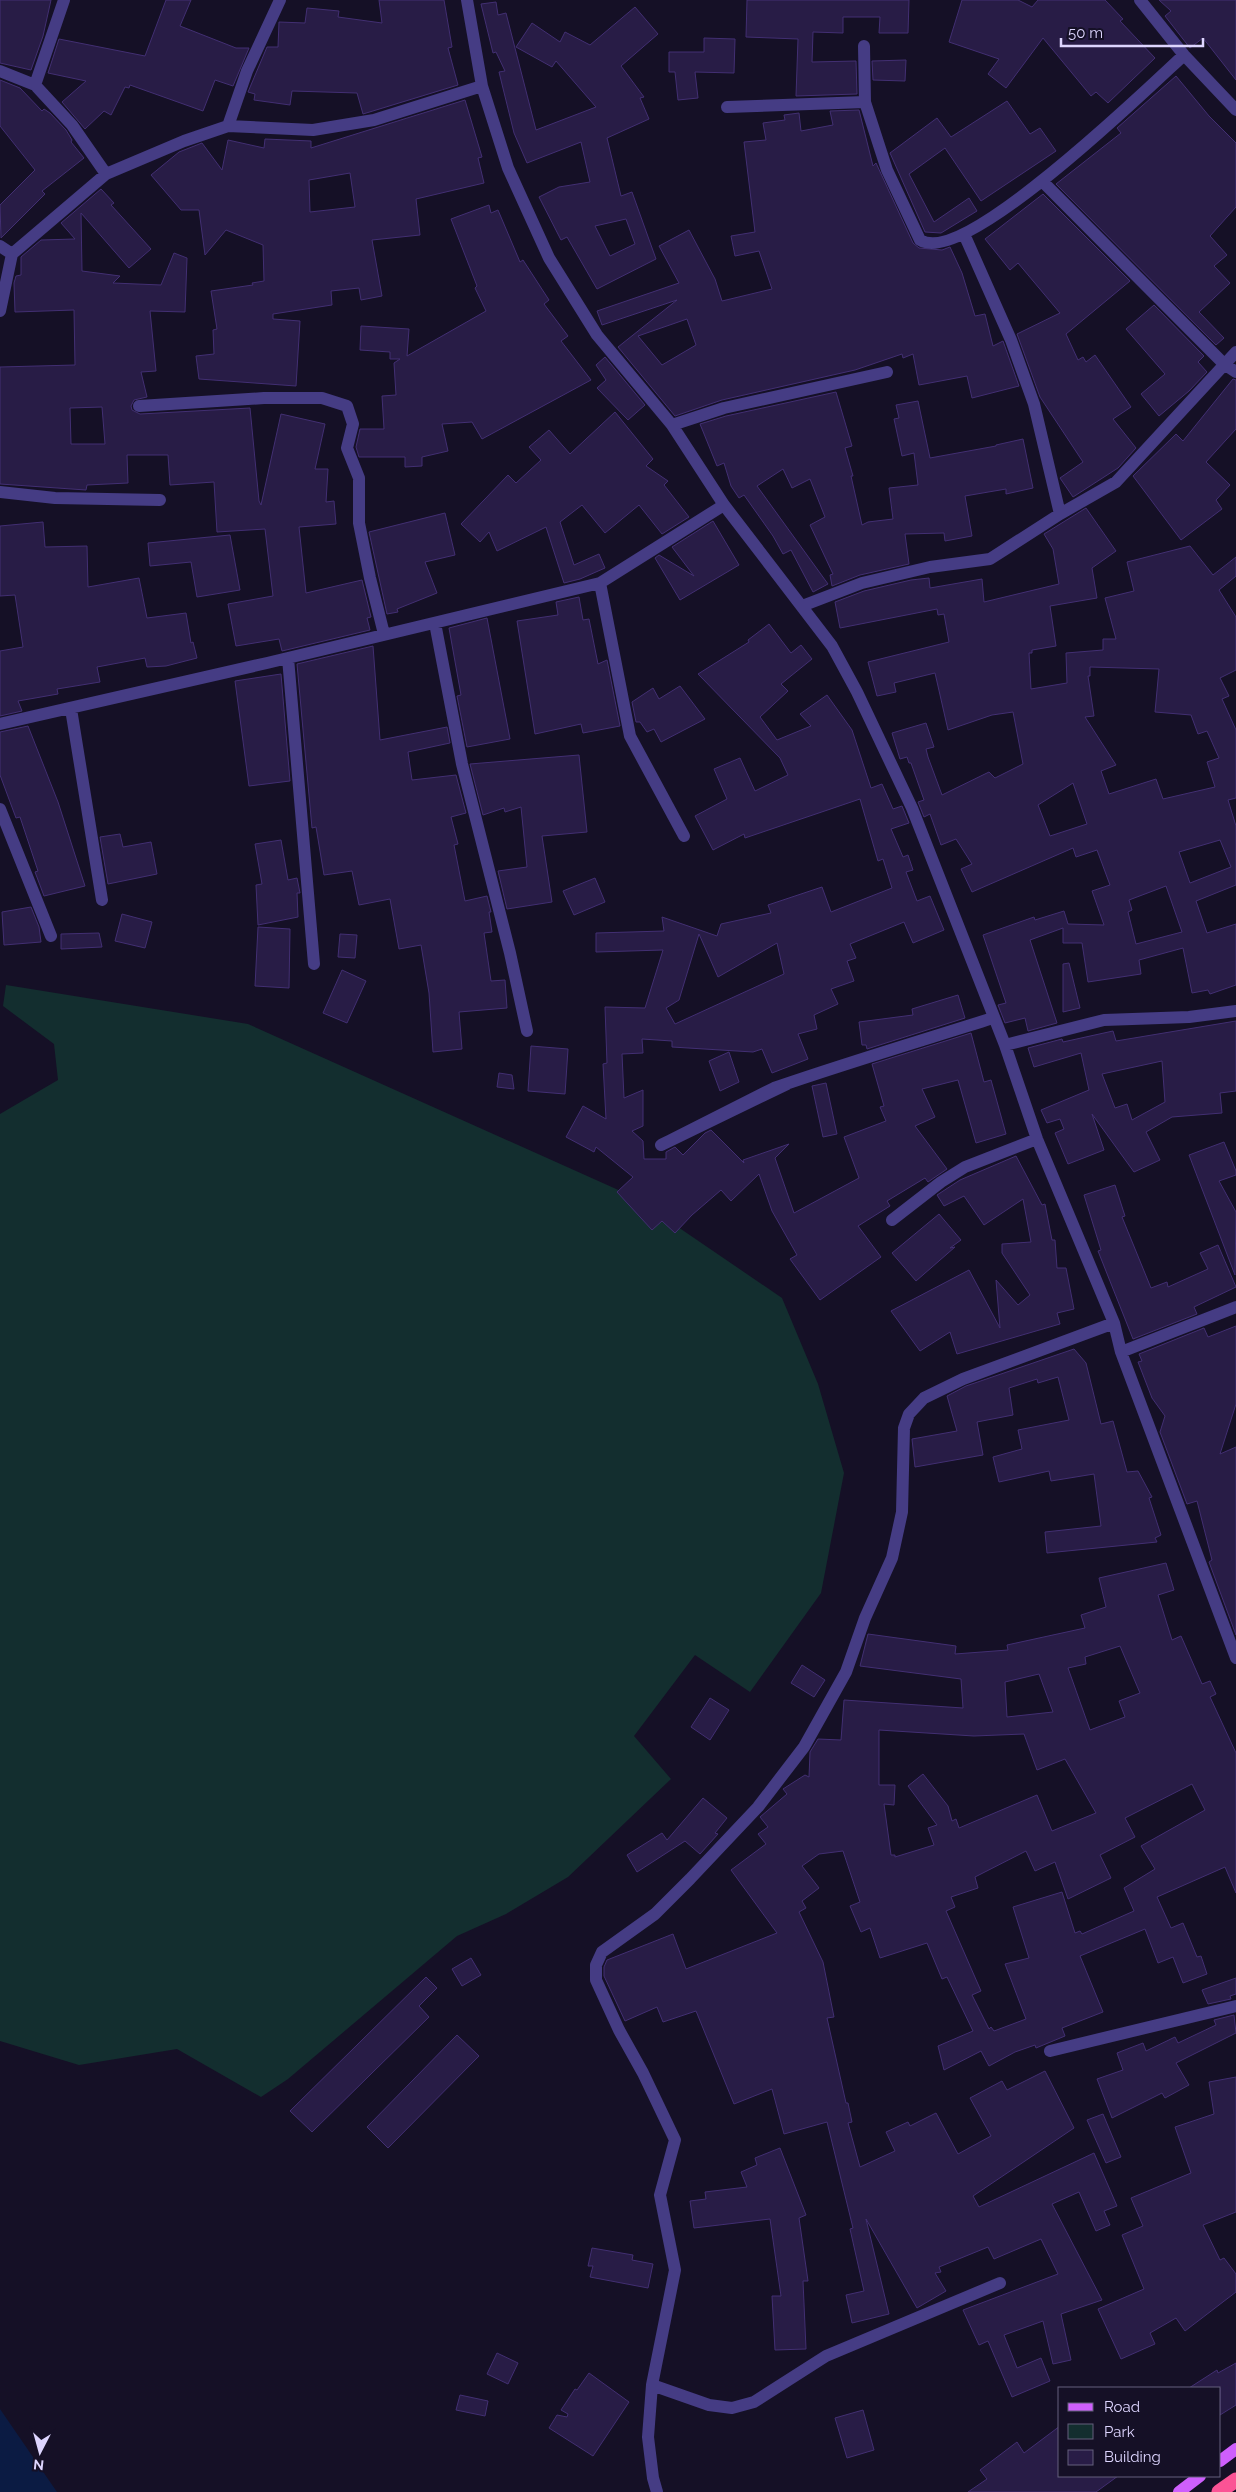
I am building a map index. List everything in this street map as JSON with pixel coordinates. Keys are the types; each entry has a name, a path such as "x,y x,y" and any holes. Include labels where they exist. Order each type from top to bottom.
{"highway":[{"path":"1219,2492 1236,2480"}],"main road":[{"path":"1221,2460 1236,2449"},
{"path":"1178,2492 1199,2477"}],"street":[{"path":"35,85 64,0"},
{"path":"228,126 247,72 280,0"},
{"path":"467,0 482,86 508,168 549,258 597,335 672,425 724,506 832,646 857,692 912,808 1005,1046 1037,1139 1114,1323 1121,1352 1236,1658"},
{"path":"1140,0 1184,55 1236,110"},
{"path":"864,46 865,102 887,170 920,240 926,244 938,243 964,234 1043,182 1184,55"},
{"path":"0,71 35,85 72,125 106,174"},
{"path":"0,311 12,254 106,174 184,141 228,126 313,130 374,120 482,86"},
{"path":"726,107 865,102"},
{"path":"1043,182 1224,364 1236,372"},
{"path":"964,234 1011,340 1034,404 1060,514"},
{"path":"0,246 12,254"},
{"path":"802,606 862,583 930,567 990,560 1060,514 1116,482 1236,352"},
{"path":"672,425 724,408 887,372"},
{"path":"139,406 264,398 322,398 347,406 353,424 347,448 358,478 359,523 384,634"},
{"path":"0,492 56,498 160,500"},
{"path":"0,724 72,709 600,583 724,506"},
{"path":"600,583 630,736 684,836"},
{"path":"435,623 462,764 528,1031"},
{"path":"288,658 314,964"},
{"path":"72,709 102,900"},
{"path":"0,808 51,936"},
{"path":"1005,1046 1104,1020 1189,1017 1236,1011"},
{"path":"787,1084 661,1145 774,1088 993,1018"},
{"path":"892,1220 941,1182 965,1167 1037,1139"},
{"path":"1121,1352 1236,1307"},
{"path":"657,2492 653,2478 648,2437 652,2385 675,2270 660,2195 676,2140 643,2073 619,2030 596,1980 596,1965 602,1952 655,1914 690,1880 758,1807 804,1747 846,1672 865,1618 892,1558 902,1512 904,1428 909,1414 924,1398 963,1379 1114,1323"},
{"path":"1050,2051 1236,2006"},
{"path":"652,2385 710,2405 732,2408 754,2402 826,2356 1000,2282"}],"green space":[{"path":"6,985 248,1024 634,1197 782,1298 818,1384 844,1473 821,1593 750,1692 695,1655 634,1736 671,1779 568,1877 506,1914 457,1936 288,2079 261,2097 177,2049 79,2065 0,2041 0,1114 58,1080 54,1044 3,1006"}],"water":[{"path":"0,2409 57,2492 0,2492"}],"building":[{"path":"0,0 51,0 43,36 31,70 0,63"},
{"path":"166,0 191,0 180,26 236,48 249,48 233,86 215,80 203,111 130,85 129,88 125,87 111,115 104,111 85,129 62,102 86,81 48,73 59,39 145,56"},
{"path":"379,0 444,0 452,47 448,48 458,85 363,114 357,93 292,91 290,105 254,100 255,94 248,92 267,47 278,47 279,22 305,23 307,8 339,11 338,17 382,23"},
{"path":"747,0 909,0 908,33 879,33 880,17 843,17 843,33 813,32 812,62 856,61 857,94 796,96 798,39 746,37"},
{"path":"962,0 1018,0 1032,7 1038,0 1105,0 1123,19 1120,21 1155,58 1108,103 1096,92 1091,96 1043,38 1006,88 988,74 999,59 949,42"},
{"path":"1159,0 1236,0 1236,80 1203,38 1190,48 1165,16 1171,11"},
{"path":"496,2 498,15 506,13 536,130 596,107 556,61 552,67 516,47 532,23 560,42 565,32 590,45 635,7 658,34 621,66 644,97 640,98 649,119 607,138 621,196 632,192 656,259 597,289 567,237 561,240 539,197 559,187 590,182 581,142 527,163 514,133 499,72 505,71 496,52 493,53 481,4","holes":["626,219 635,244 610,256 595,226"]},
{"path":"704,38 735,39 734,73 695,72 698,98 678,100 675,72 669,72 669,52 704,52"},
{"path":"906,60 905,81 873,80 872,61"},
{"path":"1176,76 1209,116 1236,143 1236,207 1210,236 1227,255 1214,266 1230,283 1199,312 1224,338 1216,345 1056,184 1121,133 1117,128"},
{"path":"0,80 20,88 42,111 44,109 50,113 66,130 72,140 71,142 84,158 42,191 45,194 1,238 0,205 35,170 0,126"},
{"path":"465,100 482,157 478,158 484,183 416,199 420,235 372,240 382,296 361,300 359,288 331,291 332,305 273,314 273,319 300,321 296,386 199,379 196,356 214,354 213,330 217,329 211,291 253,285 252,283 264,281 263,245 226,230 205,255 199,210 181,210 151,175 179,152 202,143 222,170 228,140 264,148 265,139 311,141 311,148","holes":["350,173 355,207 310,212 309,180"]},
{"path":"1007,101 1030,134 1040,128 1056,151 981,201 945,148 909,174 934,222 969,198 977,211 941,233 925,232 890,153 937,118 951,137"},
{"path":"859,110 873,166 876,163 913,243 919,248 942,250 950,247 962,273 975,316 985,314 993,346 1003,341 1019,386 972,398 967,376 919,385 913,354 903,358 902,354 855,370 722,400 675,416 618,347 677,300 602,325 597,311 679,283 659,246 689,230 715,279 722,301 772,289 759,251 735,256 731,236 755,232 744,142 766,140 763,123 785,120 784,115 799,113 801,131 833,125 830,111","holes":["687,319 696,345 662,365 638,336"]},
{"path":"101,189 114,203 111,205 151,249 129,268 81,213 82,271 120,276 113,283 161,285 174,253 187,258 185,312 150,311 156,371 141,372 147,397 134,400 131,406 132,410 140,414 250,408 259,501 261,505 281,414 325,424 315,469 328,469 326,502 334,501 336,524 299,527 306,593 362,580 371,617 367,618 370,630 282,651 279,639 236,646 228,604 273,596 265,529 217,532 214,482 170,485 168,455 127,455 128,483 87,485 86,490 0,484 0,367 75,365 74,310 15,312 14,283 16,276 21,275 21,257 41,240 75,239 61,223","holes":["102,407 105,444 71,444 70,408"]},
{"path":"1043,194 1130,281 1066,334 1078,360 1083,357 1086,362 1095,355 1131,407 1113,419 1136,448 1118,468 1073,497 1060,478 1083,462 1040,397 1017,334 1060,313 1018,263 1010,270 985,239"},
{"path":"489,205 491,213 498,210 520,262 523,260 549,300 544,304 568,336 561,341 591,380 482,439 472,422 442,424 448,451 422,457 422,466 405,467 405,457 359,457 356,447 360,429 384,429 382,396 396,395 394,363 400,359 390,359 390,352 360,350 361,326 409,329 407,356 486,311 475,288 477,286 451,219"},
{"path":"1154,305 1204,356 1198,362 1207,372 1189,391 1159,416 1141,394 1165,374 1126,329"},
{"path":"605,357 645,405 628,420 597,388 606,380 596,365"},
{"path":"1233,379 1236,380 1236,429 1206,462 1230,485 1216,500 1222,509 1181,540 1133,476 1176,434 1183,441"},
{"path":"836,392 852,446 845,448 853,476 851,476 862,525 868,522 893,519 889,488 918,485 914,453 902,456 894,419 899,418 896,405 918,401 930,458 1023,439 1033,488 1006,494 1006,489 965,496 972,536 945,541 944,533 905,534 909,564 860,575 832,586 830,575 833,574 810,525 825,517 810,479 792,488 783,469 757,486 828,584 813,592 791,550 783,554 773,536 744,495 739,498 731,486 724,463 717,466 700,424 726,416"},
{"path":"615,412 653,459 646,466 668,481 664,485 689,517 662,534 639,505 605,533 582,505 560,522 574,565 599,554 605,568 580,579 564,583 546,527 497,551 489,532 480,542 461,524 508,475 516,483 541,460 529,447 549,430 570,454"},
{"path":"1086,508 1116,551 1092,568 1097,598 1050,606 1056,646 1032,650 1032,653 1029,653 1031,689 1067,683 1066,653 1103,650 1103,639 1116,639 1105,598 1134,591 1127,562 1190,546 1213,575 1236,557 1236,576 1219,590 1236,617 1236,670 1220,678 1229,696 1222,699 1236,730 1236,798 1228,800 1236,826 1236,885 1196,901 1207,933 1236,924 1236,985 1210,994 1208,990 1192,993 1183,948 1139,960 1141,974 1088,982 1082,943 1063,943 1063,928 1030,940 1057,1023 1028,1031 1025,1018 1005,1023 998,1005 1006,1003 983,935 1034,917 1035,920 1064,911 1068,924 1104,925 1092,891 1110,885 1097,850 1076,857 1073,848 972,892 961,869 972,864 956,839 941,845 930,814 924,817 918,802 924,800 911,763 909,763 907,757 900,759 892,733 926,723 934,747 926,749 942,795 989,772 995,778 1023,764 1013,712 992,715 948,730 935,673 894,683 896,692 877,696 868,662 949,642 944,614 938,615 937,609 840,628 835,602 864,591 911,580 929,578 930,588 982,579 984,602 1059,584 1053,549 1044,534","holes":["1090,667 1159,669 1155,712 1191,715 1198,734 1207,731 1219,758 1207,762 1215,787 1163,799 1156,779 1109,794 1101,771 1116,765 1085,717 1094,716 1088,676 1090,676","1073,783 1087,824 1050,836 1038,805","1220,840 1231,867 1190,883 1179,852","1166,886 1182,932 1136,944 1128,912 1132,910 1129,900"]},
{"path":"445,513 455,555 425,562 437,593 397,609 398,612 387,614 369,532"},
{"path":"713,521 739,565 680,600 655,558 659,555 694,576 672,547"},
{"path":"43,522 45,547 87,546 88,587 139,578 147,618 186,613 191,643 193,642 197,658 166,666 147,667 145,658 97,667 100,682 57,689 58,694 18,701 22,711 0,716 0,651 23,647 15,595 0,596 0,526"},
{"path":"230,535 240,590 197,597 191,562 150,566 148,543"},
{"path":"579,597 583,620 589,619 598,664 607,660 620,726 583,733 581,724 535,734 517,621 558,615 556,602"},
{"path":"487,618 510,739 467,747 457,696 461,695 449,628"},
{"path":"769,624 791,653 801,645 812,659 781,684 788,691 760,717 777,740 811,726 800,714 827,695 852,730 871,788 882,784 893,809 902,806 909,823 891,829 903,857 908,855 913,870 906,872 917,901 930,896 944,930 913,943 904,922 850,944 856,958 847,961 854,981 831,989 838,1004 814,1015 817,1029 798,1034 808,1059 772,1073 762,1049 753,1052 672,1047 672,1041 642,1039 643,1053 622,1054 624,1098 643,1090 643,1126 632,1131 643,1141 644,1159 666,1159 666,1152 675,1147 683,1155 705,1133 711,1130 744,1163 743,1160 789,1144 775,1158 794,1213 859,1178 844,1137 886,1121 880,1107 884,1106 872,1064 971,1033 984,1082 991,1080 1006,1134 976,1143 958,1080 922,1089 935,1117 915,1126 947,1169 928,1182 925,1178 887,1201 890,1206 858,1226 881,1257 820,1300 790,1259 797,1255 772,1211 759,1174 731,1201 721,1190 692,1215 675,1233 662,1221 652,1230 617,1192 633,1177 596,1147 594,1152 566,1137 583,1106 606,1119 603,1064 607,1063 605,1007 645,1008 663,950 596,952 596,933 664,931 662,917 717,936 721,924 771,913 768,905 822,887 831,912 892,888 883,859 878,861 860,799 745,838 744,834 713,850 695,816 727,799 714,769 740,758 755,791 788,775 780,758 698,674 749,642 748,640","holes":["699,934 718,977 777,943 784,974 675,1024 666,1008 679,1000"]},
{"path":"373,646 380,740 447,727 450,743 408,752 412,780 456,775 466,813 451,817 458,844 454,845 465,901 487,896 491,912 489,912 492,932 484,933 491,981 505,980 507,1008 459,1012 462,1049 433,1052 429,993 421,945 399,949 390,899 359,905 352,871 324,875 316,827 312,828 297,664"},
{"path":"281,674 290,781 249,786 235,681"},
{"path":"680,686 705,719 661,742 654,729 647,732 640,722 636,722 632,702 653,688 659,699"},
{"path":"28,726 58,802 85,886 44,896 35,872 38,871 20,817 16,818 0,775 0,732"},
{"path":"579,755 587,832 542,836 552,902 507,909 498,871 527,867 521,807 505,812 504,808 483,815 470,764"},
{"path":"120,834 123,847 151,842 157,874 108,884 100,837"},
{"path":"281,840 288,880 297,878 300,893 297,893 298,917 258,925 256,885 262,884 255,844"},
{"path":"595,878 605,902 574,915 563,891"},
{"path":"31,907 39,927 41,942 4,945 2,912"},
{"path":"122,914 152,922 145,948 115,941"},
{"path":"258,927 290,929 289,988 255,986"},
{"path":"99,933 102,947 61,949 61,934"},
{"path":"340,934 357,935 355,958 338,957"},
{"path":"1069,963 1080,1008 1063,1012 1063,964"},
{"path":"342,970 366,981 347,1023 323,1013"},
{"path":"958,995 965,1018 867,1049 866,1045 862,1045 859,1022 913,1015 912,1009"},
{"path":"1236,1021 1236,1091 1220,1093 1222,1113 1172,1117 1146,1132 1160,1160 1134,1172 1092,1114 1104,1150 1068,1164 1055,1133 1064,1129 1060,1119 1047,1123 1041,1110 1089,1090 1081,1053 1034,1067 1028,1048 1062,1039 1063,1042 1113,1031 1116,1041","holes":["1162,1061 1165,1102 1132,1120 1127,1104 1115,1108 1102,1074"]},
{"path":"531,1046 568,1049 565,1094 528,1091"},
{"path":"729,1052 739,1082 720,1091 709,1061"},
{"path":"499,1073 512,1075 514,1089 497,1087"},
{"path":"826,1083 837,1134 823,1137 812,1086"},
{"path":"1224,1142 1236,1171 1236,1175 1219,1181 1236,1212 1235,1275 1189,1155"},
{"path":"1016,1156 1042,1205 1045,1204 1052,1240 1055,1240 1057,1268 1066,1268 1074,1309 1057,1313 1060,1324 957,1354 950,1332 920,1351 891,1311 969,1270 1000,1328 996,1280 1018,1305 1030,1295 1002,1253 1002,1244 1031,1242 1023,1199 984,1225 964,1196 944,1206 937,1195 960,1180"},
{"path":"1115,1185 1125,1216 1122,1217 1151,1288 1167,1282 1168,1287 1208,1269 1200,1253 1218,1245 1236,1287 1194,1307 1197,1314 1133,1339 1098,1251 1101,1250 1084,1195"},
{"path":"939,1214 961,1240 916,1281 892,1253"},
{"path":"1236,1326 1236,1404 1220,1454 1236,1447 1236,1635 1209,1562 1212,1560 1197,1501 1187,1504 1160,1432 1165,1416 1152,1398 1138,1362 1142,1361 1139,1354 1204,1328 1208,1337"},
{"path":"1074,1349 1086,1363 1101,1424 1113,1421 1127,1472 1138,1471 1152,1497 1149,1498 1161,1535 1155,1538 1157,1542 1047,1553 1045,1532 1101,1526 1094,1474 1051,1481 1049,1471 999,1482 993,1457 1022,1449 1018,1430 1069,1420 1058,1377 1038,1383 1037,1379 1009,1388 1013,1415 977,1422 983,1455 915,1467 912,1439 957,1431 947,1396 966,1386"},
{"path":"1166,1563 1174,1590 1158,1595 1172,1640 1181,1636 1202,1684 1210,1681 1216,1694 1210,1697 1236,1753 1236,1893 1225,1867 1157,1897 1171,1928 1183,1923 1197,1957 1201,1956 1207,1974 1183,1983 1173,1957 1158,1963 1145,1929 1080,1956 1103,2012 1062,2028 1065,2036 1036,2048 1035,2045 1015,2052 989,2066 981,2051 944,2070 938,2046 973,2031 947,1977 942,1979 927,1943 880,1958 870,1928 861,1932 850,1906 860,1902 843,1851 819,1854 802,1866 819,1888 802,1901 806,1908 799,1912 823,1962 834,2017 827,2018 852,2122 848,2123 860,2167 895,2151 886,2132 908,2122 910,2126 936,2113 958,2154 991,2136 970,2098 1002,2081 1007,2090 1045,2071 1074,2128 973,2196 979,2207 1094,2153 1117,2206 1104,2211 1110,2225 1096,2231 1079,2192 1052,2204 1102,2300 1061,2314 1071,2360 1053,2364 1043,2321 1004,2335 1017,2368 1041,2358 1050,2381 1012,2397 988,2341 979,2345 963,2310 1058,2274 1041,2239 994,2259 988,2247 939,2267 941,2272 935,2273 946,2291 917,2308 866,2219 889,2314 852,2323 846,2295 864,2291 850,2229 853,2228 827,2122 784,2134 772,2089 734,2104 696,2011 663,2022 657,2007 625,2021 604,1976 604,1967 607,1960 673,1934 686,1969 777,1933 731,1870 766,1844 758,1834 768,1827 760,1817 787,1794 783,1789 805,1775 809,1777 810,1752 818,1739 841,1740 844,1700 963,1708 961,1679 860,1666 868,1634 956,1646 955,1654 1008,1650 1007,1645 1085,1628 1081,1615 1106,1607 1099,1578","holes":["1120,1646 1140,1693 1119,1701 1125,1717 1090,1730 1068,1668 1086,1664 1085,1657","1039,1674 1053,1712 1007,1717 1005,1682","879,1730 974,1736 1024,1734 1037,1770 1065,1759 1096,1813 1052,1831 1037,1795 959,1828 956,1819 952,1821 948,1806 923,1774 908,1786 937,1825 928,1828 934,1845 895,1857 895,1855 891,1855 884,1804 894,1805 895,1785 879,1785","1192,1784 1205,1810 1141,1846 1155,1869 1124,1888 1134,1911 1082,1934 1080,1931 1075,1933 1062,1892 1013,1907 1029,1958 1005,1964 1026,2019 994,2031 991,2027 989,2029 972,1995 981,1991 946,1911 955,1907 951,1897 978,1888 975,1877 1026,1851 1035,1871 1055,1862 1068,1899 1111,1878 1100,1855 1135,1837 1125,1818"]},
{"path":"802,1665 825,1680 814,1697 791,1683"},
{"path":"710,1698 729,1710 710,1740 691,1727"},
{"path":"703,1798 727,1818 715,1833 718,1834 700,1854 685,1841 637,1872 627,1855 662,1833 667,1840"},
{"path":"471,1958 481,1975 462,1986 452,1969"},
{"path":"426,1977 437,1988 419,2006 429,2017 312,2132 290,2111"},
{"path":"1236,1978 1236,1994 1230,1996 1231,1999 1208,2004 1202,1990"},
{"path":"1234,2015 1236,2033 1176,2063 1189,2085 1165,2098 1162,2093 1112,2118 1097,2079 1123,2070 1117,2053 1143,2043 1146,2051 1175,2037 1178,2043 1216,2025 1214,2020"},
{"path":"457,2035 479,2056 388,2148 367,2127"},
{"path":"1236,2077 1236,2212 1203,2225 1220,2260 1224,2258 1236,2274 1236,2292 1185,2331 1176,2318 1150,2333 1155,2344 1121,2359 1098,2309 1144,2289 1122,2235 1143,2226 1131,2198 1191,2173 1175,2127 1214,2114 1209,2082"},
{"path":"1103,2114 1121,2157 1106,2163 1087,2120"},
{"path":"780,2148 806,2215 799,2218 808,2281 803,2281 806,2349 775,2350 772,2296 781,2296 770,2219 694,2228 690,2201 706,2199 705,2192 747,2187 741,2172 757,2165 755,2158"},
{"path":"592,2248 633,2255 632,2260 653,2264 648,2288 590,2277 593,2266 588,2266"},
{"path":"497,2353 518,2363 508,2384 487,2374"},
{"path":"1236,2363 1236,2405 1221,2414 1221,2387 1191,2387 1217,2370 1218,2373"},
{"path":"589,2373 629,2402 593,2456 549,2428 557,2415 567,2417 568,2414 561,2410 575,2389 577,2390"},
{"path":"460,2395 488,2401 485,2416 456,2410"},
{"path":"863,2410 874,2450 847,2458 835,2418"},
{"path":"1058,2428 1058,2477 1117,2477 1096,2492 968,2492 987,2479 980,2470 1017,2442 1024,2453"}]}
